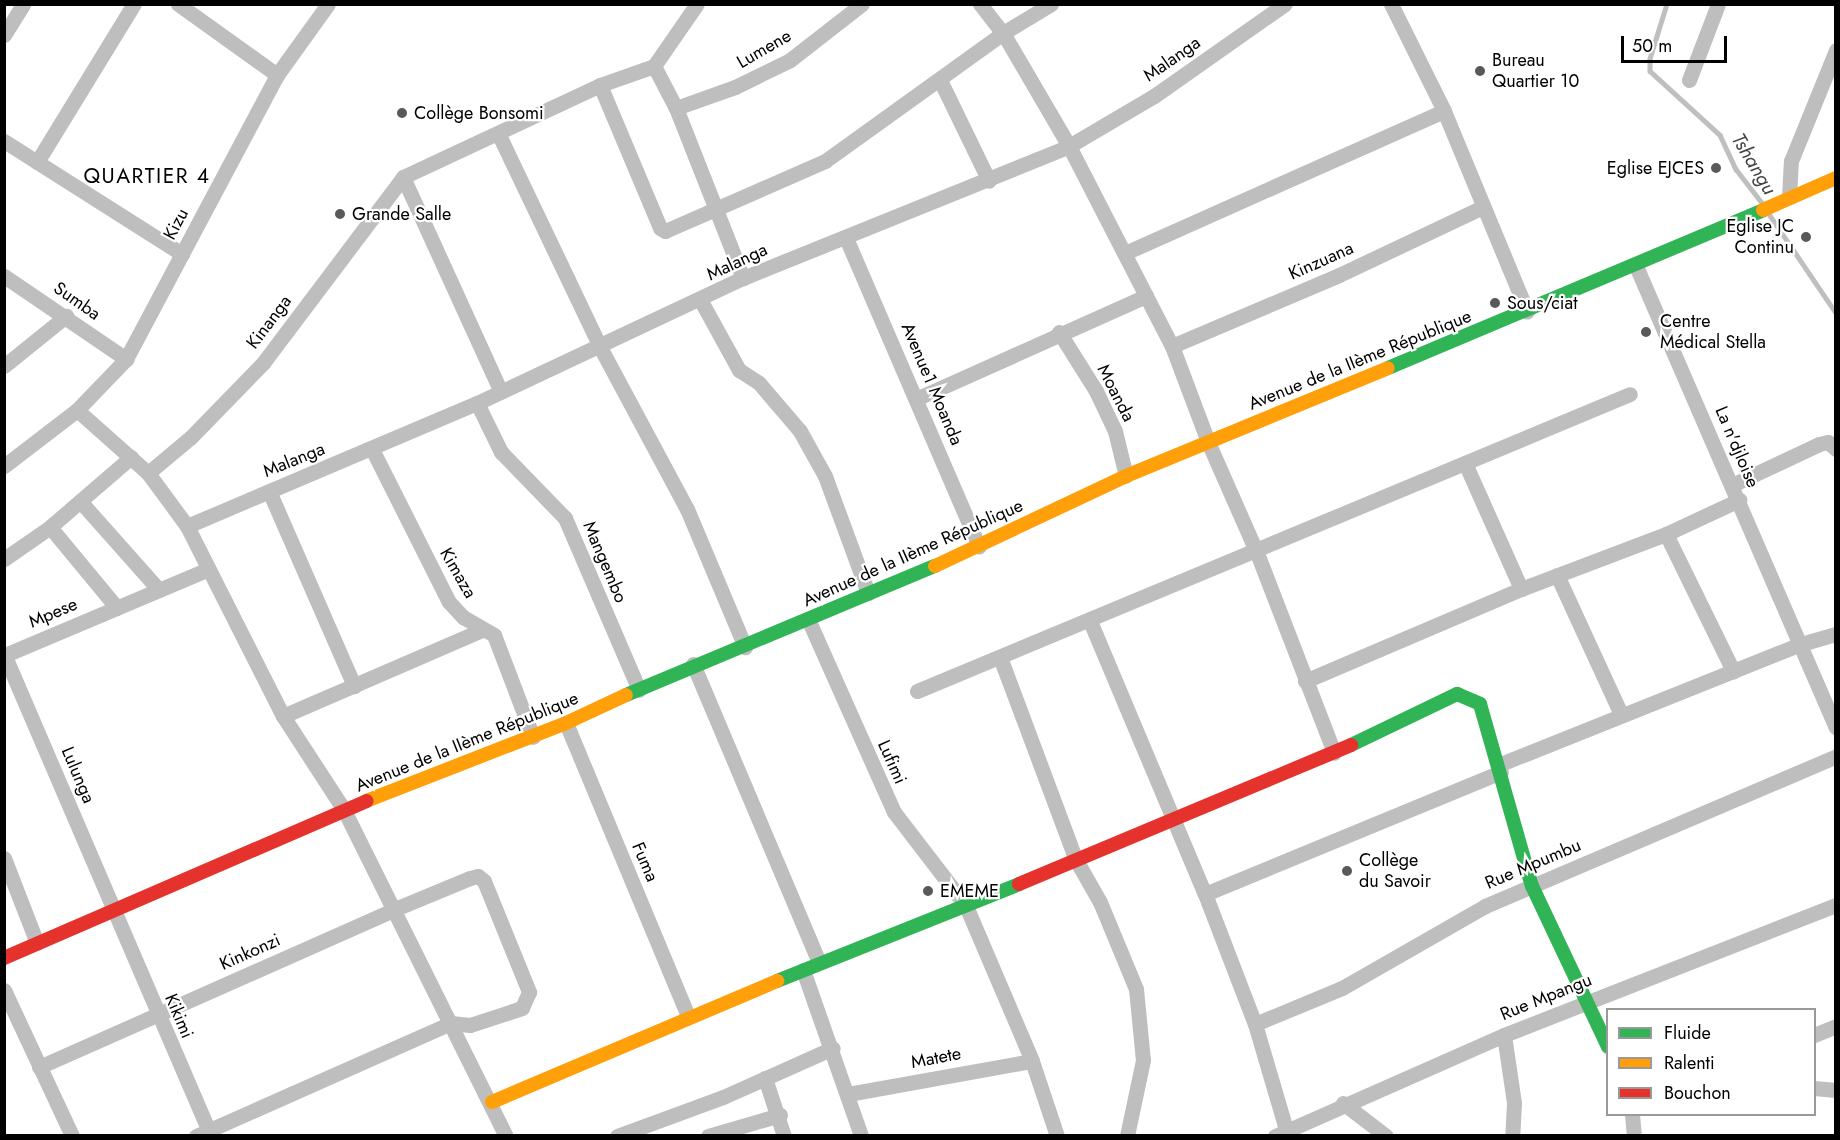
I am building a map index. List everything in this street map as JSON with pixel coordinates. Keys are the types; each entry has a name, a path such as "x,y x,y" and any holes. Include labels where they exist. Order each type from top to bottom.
{"street":[{"path":"4,35 23,4"},
{"path":"37,162 134,4"},
{"path":"178,4 277,75"},
{"name":"Kizu","path":"4,465 77,410 126,359 277,75 328,4"},
{"path":"697,4 654,66 676,108 743,278"},
{"name":"Lumene","path":"676,108 735,87 790,60 862,4"},
{"path":"980,4 1003,33 1069,146 1127,252 1146,296 1172,346 1208,442 1257,553 1334,753"},
{"path":"600,85 660,228 665,231 825,161 1003,33 1051,4"},
{"name":"Malanga","path":"187,526 477,403 701,301 743,278 989,181 1069,146 1154,96 1285,4"},
{"path":"1391,4 1444,111 1527,311"},
{"path":"1689,80 1718,4"},
{"path":"1789,197 1791,161 1836,50"},
{"name":"Kinanga","path":"148,473 191,437 262,363 403,177 499,135 600,85 654,66"},
{"path":"940,80 989,181"},
{"path":"1127,252 1444,111"},
{"path":"499,135 600,347 687,509 745,647"},
{"path":"4,141 182,254"},
{"path":"403,177 501,392"},
{"name":"Avenue de la IIème République","path":"4,958 344,810 533,737 693,664 745,647 979,547 1126,476 1636,266 1743,216 1836,178"},
{"name":"Kinzuana","path":"1172,346 1339,275 1483,207"},
{"name":"Avenue1 Moanda","path":"846,238 918,398 979,547"},
{"name":"La n'djloise","path":"1636,266 1836,728"},
{"name":"Sumba","path":"4,276 66,316 126,359"},
{"path":"918,398 1059,332 1146,296"},
{"path":"701,301 739,370 759,384 800,431 825,476 868,593"},
{"path":"4,366 66,316"},
{"name":"Moanda","path":"1059,332 1096,391 1115,431 1126,476"},
{"path":"917,691 1257,553 1630,394"},
{"name":"Mangembo","path":"477,403 501,452 565,518 639,690"},
{"path":"77,410 148,473 187,526 283,716 344,810 395,909 492,1102 500,1134"},
{"path":"1732,485 1832,446"},
{"name":"Kimaza","path":"372,449 448,602 482,630 494,635 533,737"},
{"path":"4,559 50,527 131,457"},
{"path":"1465,463 1521,589"},
{"path":"269,491 354,686"},
{"path":"1305,681 1521,589 1666,534 1739,500"},
{"path":"80,501 159,590"},
{"name":"Mpese","path":"50,527 117,608"},
{"path":"1666,534 1733,671"},
{"name":"Mpese","path":"5,654 209,569"},
{"path":"1557,575 1621,714"},
{"name":"Lufimi","path":"808,619 894,812 966,906 1032,1061 1057,1136"},
{"path":"1090,621 1176,819 1255,1024 1280,1132"},
{"path":"283,716 482,630"},
{"path":"1205,894 1621,714 1801,644 1836,634"},
{"name":"Lulunga","path":"5,654 116,911"},
{"path":"1000,657 1076,861 1100,902 1136,989 1143,1060 1126,1136"},
{"path":"693,664 819,963"},
{"path":"492,1102 688,1016 966,906 1334,753 1457,694 1480,704 1532,886 1588,1000 1606,1042"},
{"name":"Fuma","path":"566,723 688,1016"},
{"name":"Rue Mpumbu","path":"1255,1024 1342,988 1426,942 1451,922 1836,756"},
{"path":"4,858 37,943"},
{"name":"Kinkonzi","path":"39,1066 395,909 478,876 484,881 529,992 522,1008 470,1025 451,1023"},
{"name":"Rue Mpangu","path":"1280,1132 1343,1103 1588,1000 1836,905"},
{"name":"Kikimi","path":"116,911 205,1134"},
{"path":"803,970 833,1048 861,1136"},
{"path":"4,990 72,1136"},
{"path":"205,1134 451,1023"},
{"path":"1816,1035 1836,1026"},
{"path":"1504,1035 1514,1103 1512,1136"},
{"path":"617,1136 765,1078 833,1048"},
{"name":"Matete","path":"848,1094 1032,1061"},
{"path":"765,1078 780,1115 784,1136"},
{"path":"1816,1088 1836,1090"},
{"path":"1343,1103 1386,1136"},
{"path":"708,1136 780,1115"},
{"path":"1632,1116 1634,1136"}],"waterway":[{"name":"Tshangu","path":"1667,4 1650,59 1650,71 1720,135 1736,169 1763,204"},
{"name":"Tshangu","path":"1769,214 1836,313"}],"traffic: fast":[{"path":"1388,368 1763,210"},
{"path":"626,695 935,566"},
{"path":"1351,745 1457,694 1480,704 1532,886 1606,1043"},
{"path":"777,981 1019,884"}],"traffic: slow":[{"path":"1763,210 1836,178"},
{"path":"935,566 1126,476 1388,368"},
{"path":"366,801 566,723 626,695"},
{"path":"492,1102 777,981"}],"traffic: jam":[{"path":"1019,884 1351,745"},
{"path":"4,958 366,801"}],"place":[{"name":"Bureau Quartier 10","path":"1480,71"},
{"name":"Collège Bonsomi","path":"402,113"},
{"name":"Eglise EJCES","path":"1716,168"},
{"name":"Grande Salle","path":"340,214"},
{"name":"Eglise JC Continu","path":"1806,237"},
{"name":"Sous/ciat","path":"1495,303"},
{"name":"Centre Médical Stella","path":"1646,332"},
{"name":"Collège du Savoir","path":"1347,871"},
{"name":"EMEME","path":"928,891"}],"district":[{"name":"QUARTIER 4","path":"147,176"}]}
